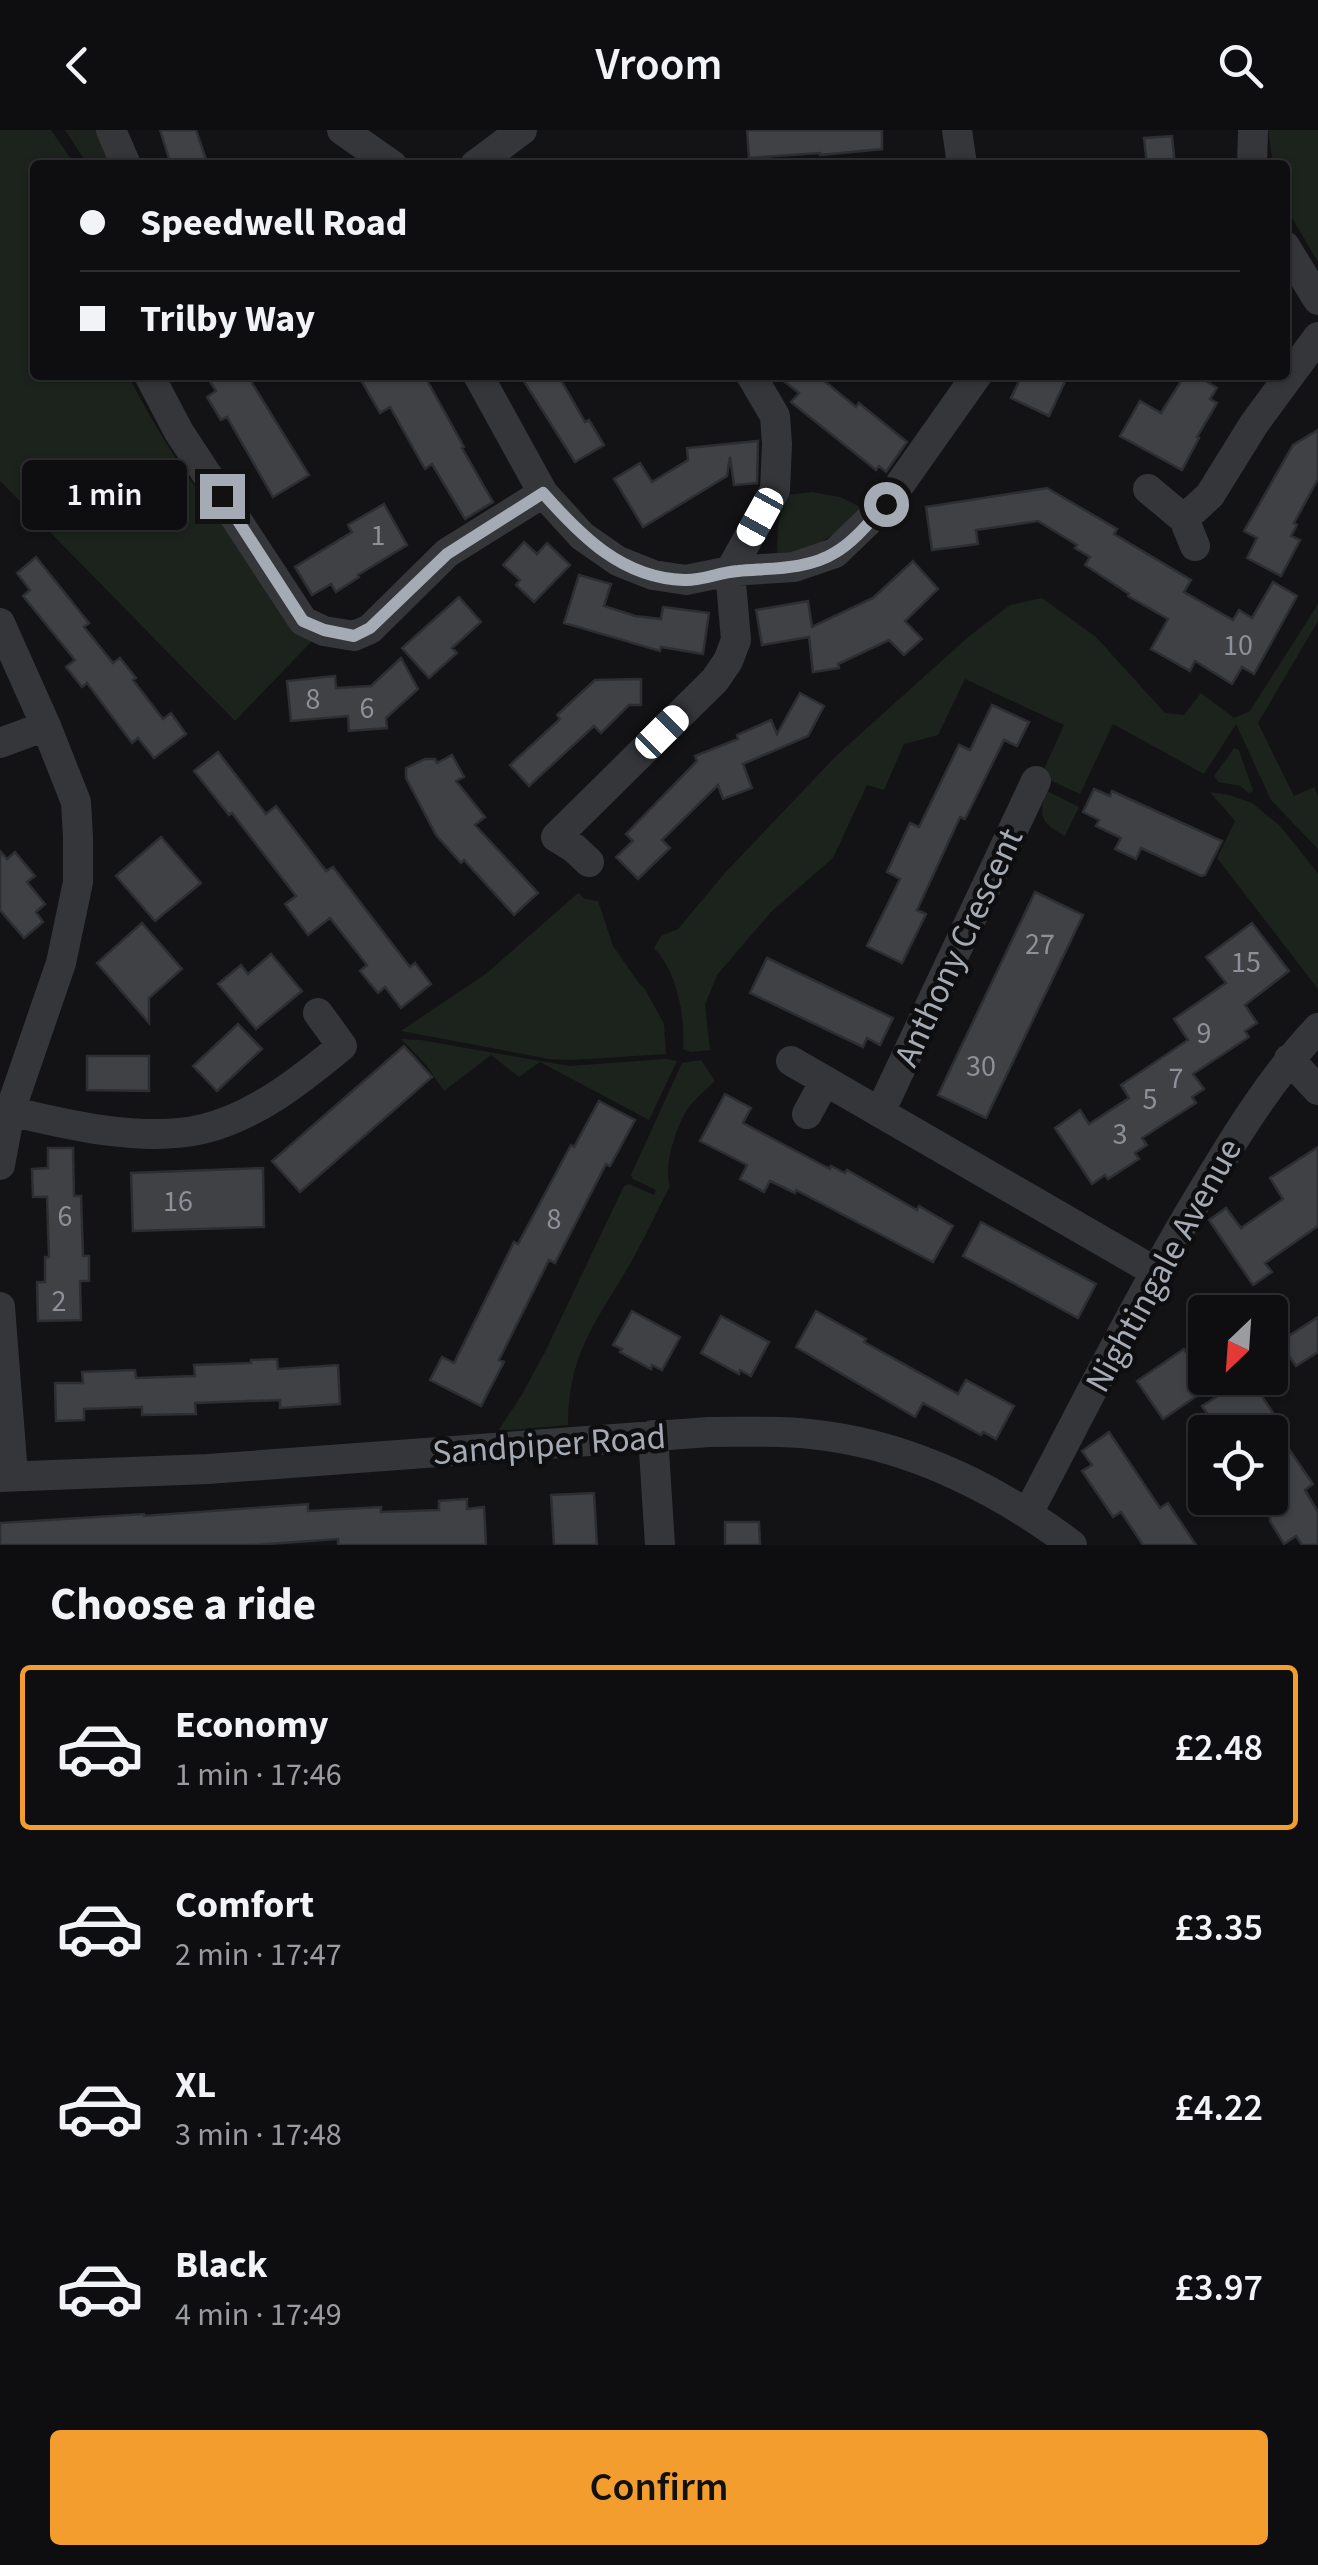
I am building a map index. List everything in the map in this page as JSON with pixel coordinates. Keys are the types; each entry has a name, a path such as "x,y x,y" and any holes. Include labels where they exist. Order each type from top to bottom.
{"street":[{"path":"110,130 124,160"},
{"path":"342,130 385,160"},
{"path":"481,160 522,130"},
{"path":"957,130 961,160"},
{"path":"1252,130 1252,160"},
{"path":"1290,254 1318,300"},
{"path":"1290,375 1318,337"},
{"path":"151,380 179,432 303,621 324,630 354,636 370,628 447,554 543,493"},
{"path":"481,380 543,493 582,536 618,561 653,575 686,580 794,567 836,553 886,504 973,380"},
{"path":"589,862 556,837 715,680 736,640 730,572 775,490 775,416 754,380"},
{"path":"1148,489 1189,532 1254,424 1286,380"},
{"path":"0,624 76,802 78,882 61,963 10,1111 0,1165"},
{"path":"0,743 46,726"},
{"name":"Anthony Crescent","path":"880,1112 1036,781"},
{"path":"10,1111 68,1124 143,1133 202,1129 271,1100 342,1046 318,1013"},
{"name":"Nightingale Avenue","path":"1028,1514 1154,1271 1244,1122 1318,1028"},
{"path":"1290,1059 1318,1090"},
{"name":"Anthony Crescent","path":"790,1061 1154,1271"},
{"path":"807,1114 826,1081"},
{"path":"0,1307 6,1476"},
{"name":"Sandpiper Road","path":"6,1476 208,1468 653,1435 776,1432 827,1436 888,1450 948,1471 988,1490 1072,1545"},
{"path":"653,1435 660,1545"}],"shaded area":[{"path":"0,130 51,130 72,160 30,160 30,380 131,380 190,479 312,641 235,721 0,481"},
{"path":"65,130 104,130 116,160 85,160"},
{"path":"1268,130 1318,130 1318,262 1290,214 1290,160 1272,160"},
{"path":"812,492 840,497 869,511 807,551 777,553 778,525 786,495"},
{"path":"1042,598 1096,637 1165,713 1184,715 1201,693 1234,718 1250,711 1318,604 1318,621 1258,723 1294,796 1314,787 1318,796 1318,849 1271,800 1236,724 1204,774 1113,724 1080,794 1041,776 1064,725 965,679 938,735 904,744 884,790 867,785 833,858 772,911 717,975 705,1005 710,1050 683,1049 678,996 669,970 654,948 661,936 678,929 724,874 836,756 967,638 1010,605"},
{"path":"1234,748 1239,750 1253,791 1249,793 1240,786 1218,782 1214,776"},
{"path":"1047,791 1079,807 1065,836 1051,827 1042,813"},
{"path":"1210,792 1252,803 1280,826 1318,873 1318,989 1217,858 1235,821"},
{"path":"578,893 598,901 613,946 645,989 664,1024 666,1054 549,1059 401,1031 487,973"},
{"path":"401,1039 569,1066 677,1061 649,1120 540,1062 519,1077 491,1055 444,1091"},
{"path":"701,1060 715,1081 683,1117 669,1161 670,1186 588,1335 574,1375 568,1425 498,1431 545,1352 624,1186 629,1184 654,1195 656,1190 631,1175 682,1063"}],"building":[{"path":"160,130 196,130 206,160 169,160"},
{"path":"747,130 882,130 882,149 749,158"},
{"path":"1172,136 1174,160 1146,160 1144,138"},
{"path":"209,380 250,380 309,475 273,497 227,417 221,420 207,397 216,391"},
{"path":"361,380 427,380 493,502 465,519 432,464 425,469 390,407 380,413"},
{"path":"523,380 561,380 585,422 589,420 604,445 575,462"},
{"path":"782,380 823,380 907,442 886,472 879,466 876,470 791,402 799,393"},
{"path":"1020,380 1066,380 1049,416 1011,398"},
{"path":"1182,380 1204,380 1217,388 1210,399 1217,403 1182,470 1120,436 1140,401 1161,413"},
{"path":"1318,430 1318,479 1294,523 1297,525 1291,536 1300,540 1281,576 1247,558 1257,538 1244,531 1293,445"},
{"path":"758,441 757,483 734,485 730,457 727,476 643,527 614,479 640,463 652,482 688,460 687,448"},
{"path":"1047,488 1117,529 1114,534 1191,580 1184,592 1233,620 1239,610 1252,618 1273,582 1297,596 1254,674 1242,667 1232,684 1195,661 1190,671 1151,649 1168,619 1085,565 1090,557 1038,521 976,530 978,544 932,550 926,507"},
{"path":"384,504 407,545 336,592 331,584 312,595 295,567 352,532 348,525"},
{"path":"524,542 537,554 547,543 570,565 534,602 516,585 520,580 503,565"},
{"path":"36,557 89,623 84,627 113,663 120,658 163,719 171,713 186,734 154,758 138,738 132,743 87,683 82,687 66,667 75,660 23,596 30,590 17,573"},
{"path":"913,561 938,589 905,621 922,639 904,655 889,640 838,664 839,668 813,672 809,637 762,645 756,610 808,601 812,627 873,598"},
{"path":"579,575 611,584 604,606 635,616 661,619 663,607 709,613 703,654 661,647 660,651 564,623"},
{"path":"459,597 481,622 452,648 457,653 429,678 402,648"},
{"path":"401,658 418,689 386,718 387,728 349,731 348,716 291,721 287,681 335,676 336,688 371,686"},
{"path":"641,679 641,705 629,705 601,733 594,726 529,786 510,765 595,680"},
{"path":"800,693 824,706 808,736 743,764 752,788 723,799 718,785 662,840 670,848 638,879 616,857 633,841 626,834 697,761 695,756 738,739 737,735 771,720 777,734"},
{"path":"992,705 1029,722 1017,746 1004,740 965,819 960,817 917,910 926,914 902,963 867,946 900,879 887,872 910,823 919,827 959,745 970,750"},
{"path":"218,752 266,814 276,806 326,871 333,867 410,967 415,963 431,984 401,1008 385,987 378,993 360,971 367,965 330,918 308,935 285,904 296,896 194,771"},
{"path":"452,755 464,777 456,781 485,817 475,825 538,893 514,915 436,835 406,778 406,768 425,759 435,759 437,763"},
{"path":"1094,789 1110,796 1112,791 1222,841 1205,875 1141,848 1136,859 1115,849 1121,838 1096,826 1099,820 1083,812"},
{"path":"161,837 201,883 155,921 116,876"},
{"path":"0,851 7,859 15,852 35,876 27,882 45,904 36,912 43,922 24,938 0,910"},
{"path":"1035,892 1083,915 986,1118 938,1095"},
{"path":"142,923 182,969 149,998 149,1023 97,963"},
{"path":"1252,923 1289,971 1245,1005 1257,1023 1245,1031 1249,1037 1193,1074 1204,1089 1192,1097 1196,1103 1142,1138 1147,1145 1135,1153 1139,1159 1108,1179 1105,1175 1092,1184 1055,1128 1080,1110 1089,1124 1129,1098 1121,1085 1188,1040 1174,1019 1226,983 1206,957"},
{"path":"271,954 302,991 256,1029 218,984 241,965 248,974"},
{"path":"767,958 893,1018 880,1045 867,1038 863,1047 750,993"},
{"path":"238,1024 262,1049 217,1091 193,1066"},
{"path":"404,1046 432,1077 300,1192 272,1161"},
{"path":"87,1056 149,1056 149,1091 87,1090"},
{"path":"725,1094 751,1108 743,1123 830,1169 831,1166 845,1173 847,1170 953,1226 933,1262 796,1190 795,1193 770,1181 764,1192 740,1179 747,1165 700,1141"},
{"path":"599,1101 635,1120 610,1166 606,1164 555,1263 549,1260 499,1360 504,1362 481,1406 430,1380 442,1357 454,1363 514,1242 518,1244"},
{"path":"1318,1147 1318,1226 1265,1263 1272,1272 1253,1285 1209,1220 1226,1208 1241,1228 1283,1199 1270,1178"},
{"path":"48,1148 73,1148 74,1196 81,1196 83,1256 89,1256 89,1281 80,1281 81,1320 38,1321 37,1282 45,1282 45,1257 49,1257 47,1197 33,1197 32,1169 48,1168"},
{"path":"263,1168 264,1227 133,1231 131,1173"},
{"path":"981,1222 1096,1284 1078,1318 963,1256"},
{"path":"632,1311 680,1337 662,1370 652,1365 651,1369 613,1345"},
{"path":"816,1311 958,1394 966,1380 1014,1406 996,1439 983,1432 981,1435 923,1403 915,1417 796,1347"},
{"path":"721,1316 769,1342 751,1376 740,1370 739,1374 701,1353"},
{"path":"1318,1317 1318,1352 1296,1366 1288,1355 1288,1336"},
{"path":"1184,1349 1188,1355 1188,1395 1198,1395 1163,1419 1137,1381"},
{"path":"277,1359 278,1369 338,1365 340,1404 280,1408 280,1400 195,1403 196,1414 142,1415 142,1407 84,1409 84,1420 56,1421 55,1383 83,1383 82,1372 135,1370 136,1378 195,1376 194,1365"},
{"path":"1219,1395 1261,1395 1274,1415 1208,1415 1202,1406"},
{"path":"1109,1432 1160,1508 1168,1503 1196,1545 1143,1545 1121,1512 1113,1517 1082,1471 1092,1465 1082,1451"},
{"path":"1288,1448 1313,1484 1305,1490 1318,1512 1318,1545 1302,1545 1296,1536 1284,1544 1270,1515 1288,1515"},
{"path":"594,1493 597,1545 554,1545 551,1495"},
{"path":"467,1499 467,1509 484,1507 486,1545 338,1545 338,1539 254,1545 0,1545 0,1523 308,1504 308,1511 381,1507 381,1512 439,1510 439,1501"},
{"path":"725,1522 759,1522 760,1545 725,1545"}],"route":[{"path":"222,496 303,621 354,636 383,618 447,554 543,493 582,536 618,561 653,575 686,580 794,567 836,553 886,504"}]}
